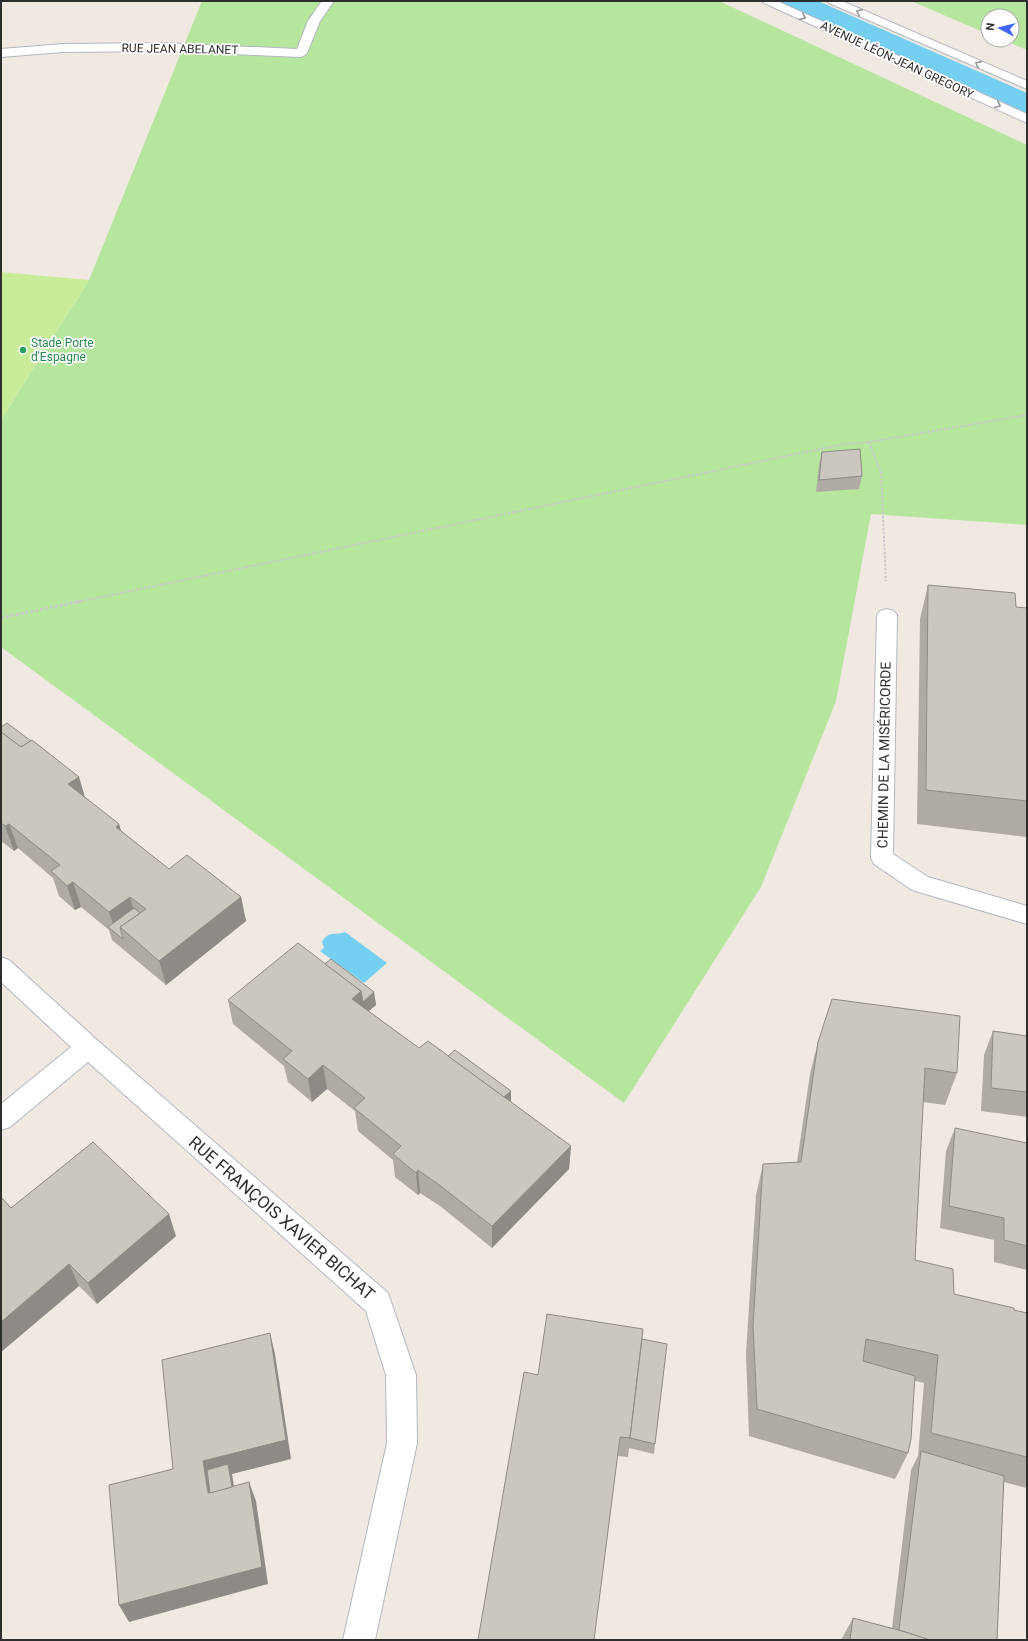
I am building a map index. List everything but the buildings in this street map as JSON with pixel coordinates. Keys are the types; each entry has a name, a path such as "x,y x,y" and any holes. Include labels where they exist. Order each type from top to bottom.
{"street":[{"name":"RUE JEAN ABELANET","path":"1,53 63,48 161,47 301,53 314,21 328,1"},
{"name":"AVENUE LÉON-JEAN GREGORY","path":"768,1 1027,119"},
{"name":"AVENUE LÉON-JEAN GREGORY","path":"833,1 1027,85"},
{"name":"CHEMIN DE LA MISÉRICORDE","path":"888,615 882,858 920,884 1027,915"},
{"name":"RUE FRANÇOIS XAVIER BICHAT","path":"1,967 88,1047 378,1303 401,1375 402,1443 359,1640"},
{"path":"1,1119 88,1047"}],"path":[{"path":"1,618 845,444 869,442 1027,415"},
{"path":"869,442 881,473 888,615"}],"green space":[{"path":"202,1 719,1 1027,145 1027,525 871,514 836,701 761,887 624,1103 1,647 1,420 89,280"},
{"path":"911,1 1027,1 1027,50 1020,47 1020,8 980,8 980,31"},
{"name":"Stade Porte d'Espagne","path":"1,272 89,280 1,420"}],"water":[{"path":"776,1 818,1 1027,93 1027,115"},
{"path":"345,932 387,963 364,983 320,951 324,948 322,942 327,936"}],"place":[{"name":"Stade Porte d'Espagne","path":"23,350"}]}
